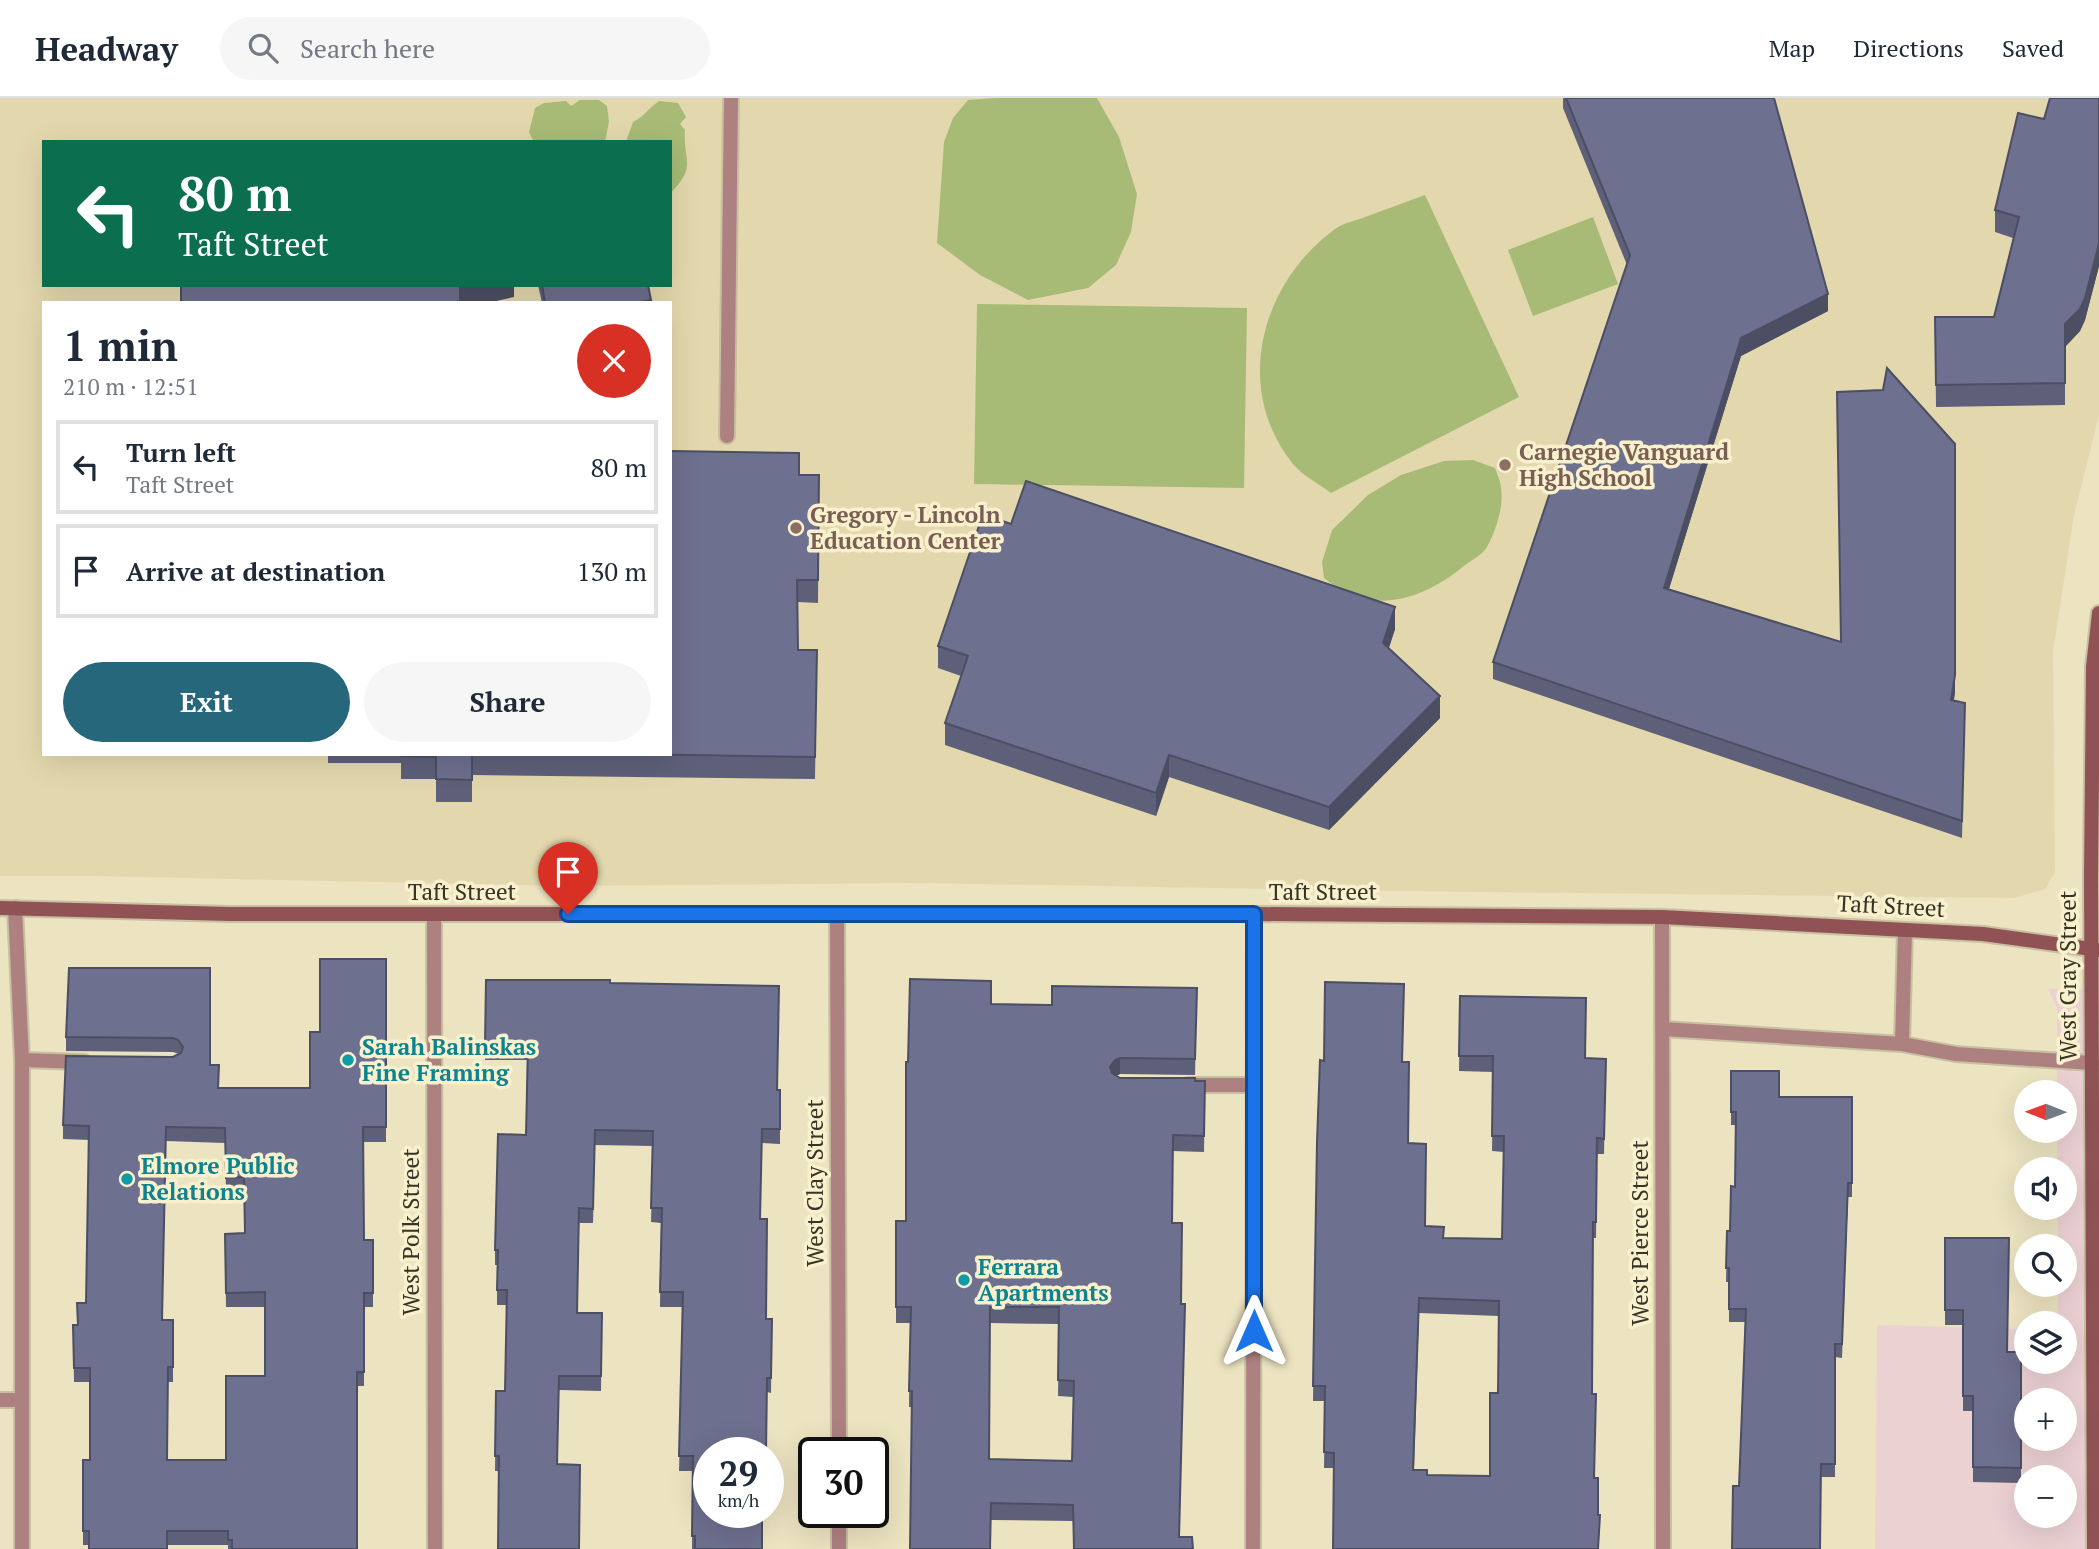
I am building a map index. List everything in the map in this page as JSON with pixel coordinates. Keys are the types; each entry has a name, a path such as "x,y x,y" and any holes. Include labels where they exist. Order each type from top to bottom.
{"street":[{"path":"727,436 731,98"},
{"name":"West Gray Street","path":"2094,1549 2093,667 2099,613"},
{"path":"7,908 22,1060 22,1549"},
{"name":"Taft Street","path":"7,908 230,914 1254,914 1662,917 1983,933 2095,949"},
{"name":"West Clay Street","path":"837,914 839,1437"},
{"path":"1253,1549 1254,914"},
{"name":"West Polk Street","path":"434,915 435,1549"},
{"name":"West Pierce Street","path":"1662,917 1663,1549"},
{"path":"1902,1044 1905,930"},
{"path":"1663,1029 1902,1044 1956,1054 2092,1063"},
{"path":"22,1060 101,1062"},
{"path":"1174,1084 1254,1085"},
{"path":"0,1401 22,1400"},
{"path":"839,1528 839,1549"}],"shaded area":[{"name":"Carnegie Vanguard High School","path":"0,98 2099,98 2099,415 2074,515 2053,652 2055,873 2045,889 2014,898 922,883 564,886 0,876"},
{"path":"2048,989 2099,989 2099,1549 1875,1549 1877,1325 2014,1329 2014,1374 2077,1374 2077,1311 2058,1311 2058,1297 2077,1297 2077,1234 2058,1234 2058,1220 2077,1220 2077,1157 2057,1157 2057,1143 2077,1143 2077,1080 2057,1080 2057,1008"}],"green space":[{"path":"1097,98 1119,137 1137,194 1131,232 1116,265 1088,288 1028,300 980,275 937,243 944,142 953,118 968,100"},
{"path":"580,100 599,100 607,106 609,121 605,140 533,140 529,132 535,108 544,103 566,101 571,106"},
{"path":"659,101 678,103 686,117 680,124 685,130 687,170 672,192 672,140 627,140 633,122"},
{"path":"1425,195 1519,397 1331,493 1293,464 1274,434 1263,403 1260,370 1263,338 1273,307 1289,278 1309,251 1345,224"},
{"path":"1593,217 1618,284 1533,316 1508,250"},
{"path":"977,304 1247,308 1244,488 974,484"},
{"path":"1473,460 1495,468 1502,495 1494,532 1478,557 1430,588 1395,600 1359,598 1324,578 1322,562 1332,530 1368,495 1401,475 1444,461"}],"building":[{"path":"1566,98 1774,98 1828,294 1741,338 1664,588 1841,642 1837,392 1883,390 1887,368 1955,444 1955,675 1951,700 1965,703 1962,821 1493,662 1630,255"},
{"path":"2050,98 2099,98 2099,244 2085,298 2080,309 2065,324 2065,383 1936,385 1935,317 1994,317 2019,217 1995,210 2018,113 2044,119"},
{"path":"181,287 460,287 460,301 181,301"},
{"path":"542,287 648,287 651,300 646,301 545,301"},
{"path":"672,451 799,453 799,475 819,475 818,580 797,580 798,650 817,650 815,757 672,755"},
{"path":"1026,481 1395,607 1383,643 1440,696 1329,807 1169,755 1156,793 945,723 968,656 938,646 983,514 1011,524"},
{"path":"401,756 472,756 472,780 436,779 436,757"},
{"path":"320,959 386,959 386,1127 363,1127 364,1240 373,1240 373,1293 364,1293 364,1372 357,1372 357,1549 232,1549 228,1531 167,1531 167,1549 89,1549 89,1531 83,1531 83,1460 90,1460 90,1368 74,1368 73,1325 78,1325 77,1303 86,1303 89,1126 63,1125 66,1056 173,1057 181,1053 183,1047 173,1038 66,1037 69,968 210,968 210,1065 219,1065 218,1088 310,1088 310,1032 320,1032","holes":["166,1127 225,1128 226,1178 244,1177 245,1233 225,1234 226,1293 265,1292 265,1376 226,1376 226,1460 167,1460 168,1367 173,1367 173,1320 162,1320"]},
{"path":"910,979 991,981 991,1004 1052,1005 1052,986 1197,988 1195,1059 1120,1058 1110,1067 1112,1073 1120,1078 1195,1078 1195,1081 1205,1081 1204,1136 1173,1135 1172,1223 1182,1223 1181,1304 1185,1304 1179,1537 1192,1537 1193,1549 1074,1549 1073,1505 991,1503 990,1549 910,1549 911,1307 896,1307 896,1221 906,1221","holes":["990,1307 1059,1307 1058,1380 1074,1381 1072,1461 989,1459"]},
{"path":"486,980 610,980 610,983 779,986 777,1090 780,1090 780,1129 762,1129 760,1219 767,1219 766,1319 772,1319 766,1437 693,1437 693,1456 679,1456 683,1292 660,1292 662,1208 651,1208 653,1131 595,1130 593,1209 579,1208 577,1313 602,1313 601,1376 559,1376 557,1464 580,1465 579,1549 498,1549 499,1456 495,1456 496,1391 505,1391 507,1290 497,1290 498,1250 495,1250 498,1134 526,1135 528,1045 485,1045"},
{"path":"1325,982 1404,984 1402,1062 1409,1062 1408,1143 1426,1144 1425,1226 1444,1227 1443,1238 1502,1239 1504,1136 1492,1136 1493,1056 1459,1056 1460,996 1586,998 1585,1058 1606,1059 1604,1139 1597,1138 1596,1222 1593,1222 1592,1394 1596,1394 1594,1478 1598,1478 1598,1549 1333,1549 1334,1453 1324,1452 1325,1386 1313,1386 1317,1142 1320,1060 1324,1061","holes":["1419,1298 1499,1301 1498,1393 1490,1393 1490,1476 1427,1475 1427,1470 1413,1470"]},
{"path":"1731,1071 1779,1071 1779,1097 1852,1097 1852,1183 1848,1183 1842,1344 1835,1344 1835,1464 1821,1464 1820,1549 1732,1549 1733,1486 1739,1486 1746,1309 1729,1309 1729,1268 1726,1268 1731,1186 1735,1187 1736,1112 1731,1112"},
{"path":"1945,1238 2009,1238 2007,1352 2014,1352 2014,1374 2021,1374 2021,1388 2014,1388 2014,1451 2021,1451 2021,1465 2014,1465 2014,1468 1973,1467 1973,1396 1963,1396 1963,1310 1945,1310"},
{"path":"693,1456 693,1528 762,1528 762,1549 695,1549 695,1536 692,1536"}],"place":[{"name":"Carnegie Vanguard High School","path":"1505,465"},
{"name":"Gregory - Lincoln Education Center","path":"796,528"},
{"name":"Sarah Balinskas Fine Framing","path":"348,1060"},
{"name":"Elmore Public Relations","path":"127,1179"},
{"name":"Ferrara Apartments","path":"964,1280"}],"route":[{"path":"568,914 1254,914 1254,1331"}]}
